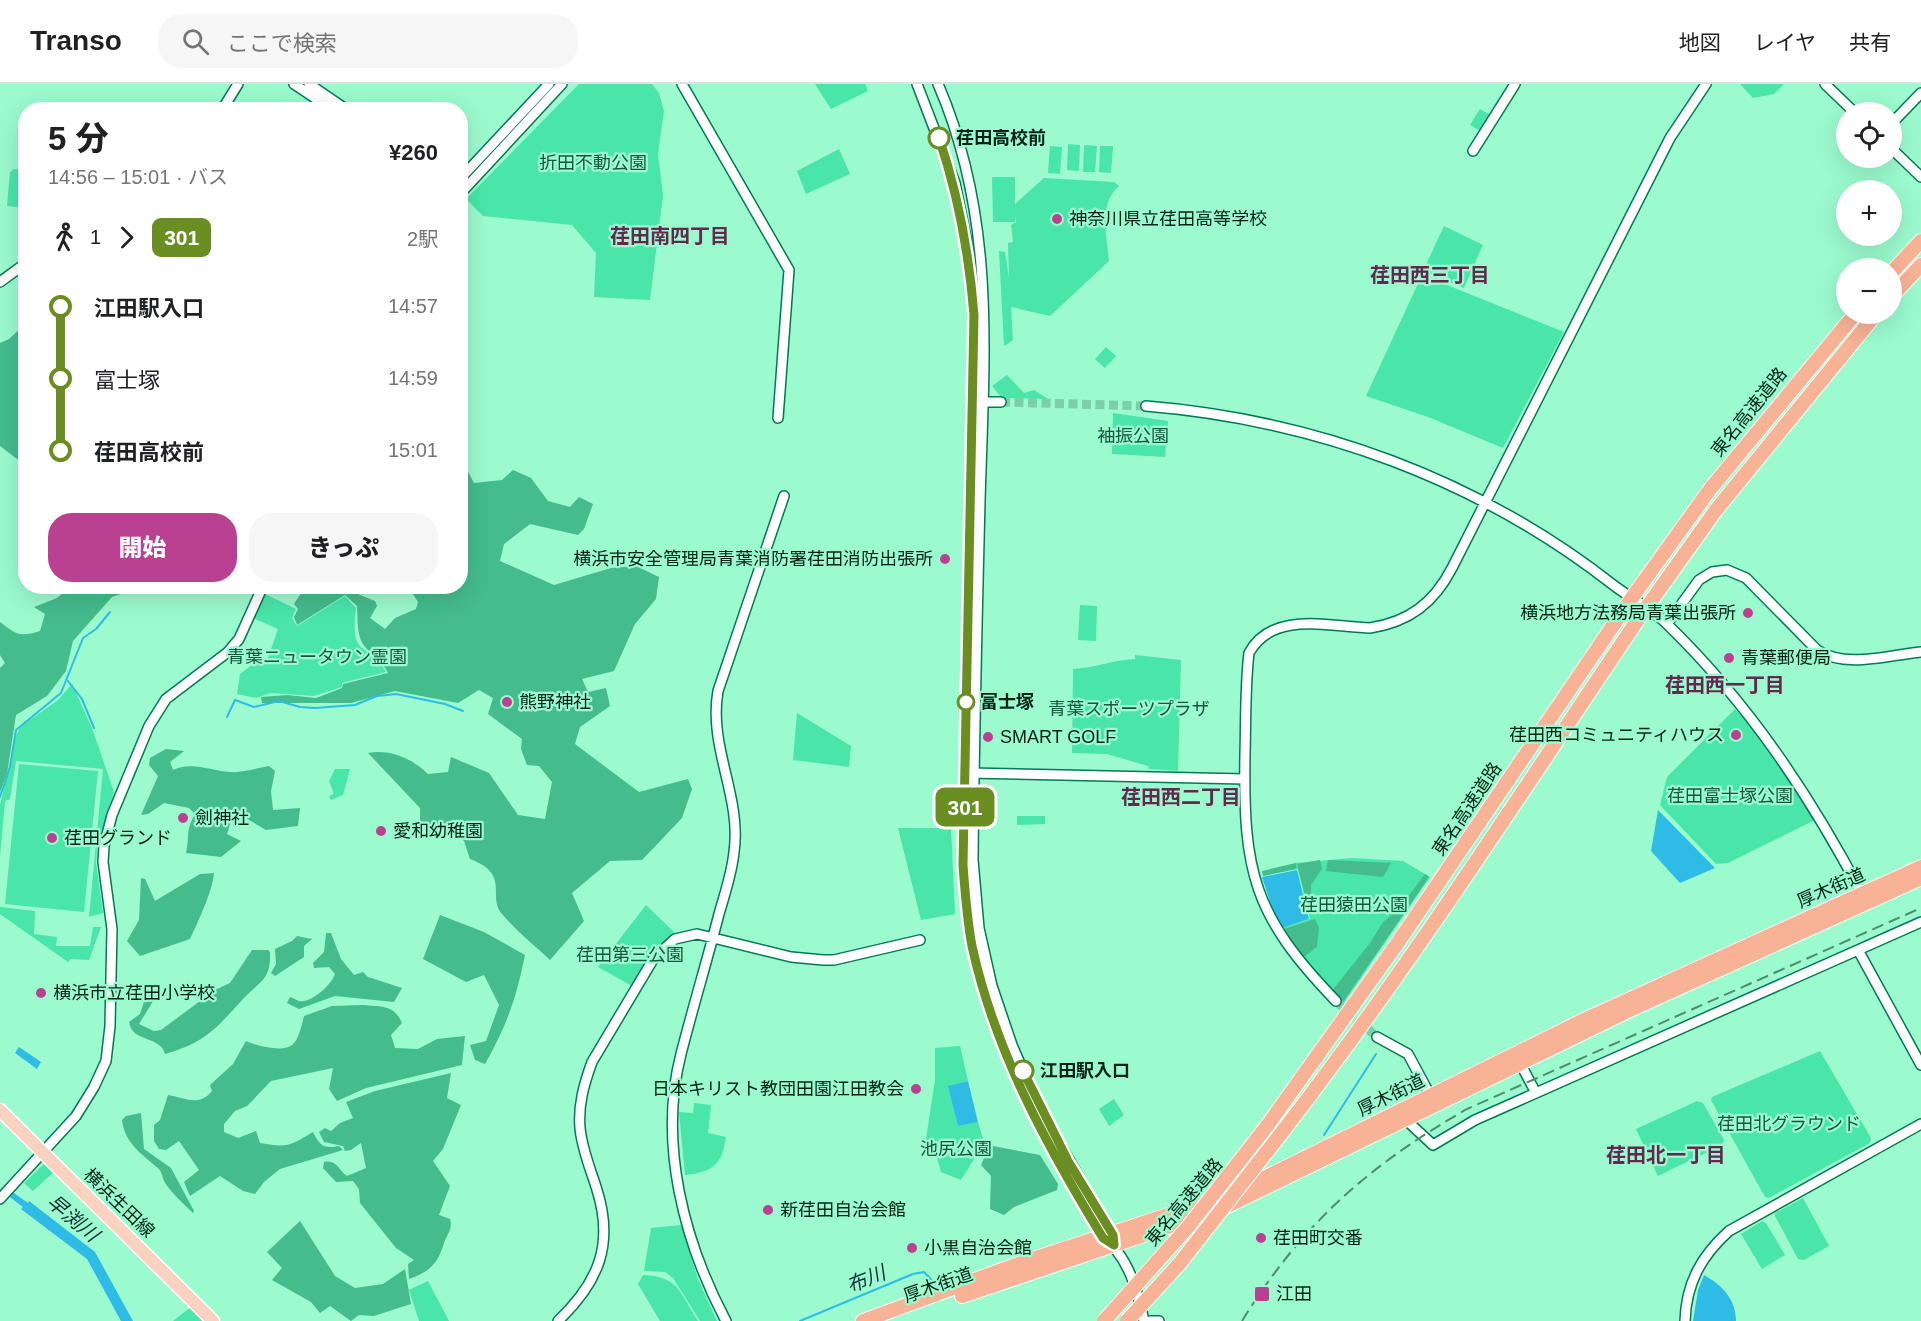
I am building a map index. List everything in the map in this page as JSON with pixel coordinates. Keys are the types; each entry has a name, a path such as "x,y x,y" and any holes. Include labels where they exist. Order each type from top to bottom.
{"highway":[{"path":"1902,261 1921,241"},
{"path":"1902,285 1921,265"},
{"name":"東名高速道路","path":"1104,1321 1187,1227 1267,1126 1399,941 1627,605 1711,488 1847,324"},
{"name":"東名高速道路","path":"1127,1321 1180,1263 1339,1059 1645,609 1716,510 1868,324"},
{"name":"厚木街道","path":"863,1321 945,1297 1110,1239 1250,1185 1586,1019 1921,867"},
{"name":"厚木街道","path":"1110,1239 1221,1209 1658,996 1921,878"},
{"name":"厚木街道","path":"889,1321 945,1297"}],"main road":[{"name":"横浜生田線","path":"0,1110 213,1321"}],"street":[{"path":"227,102 238,84"},
{"path":"294,84 321,102"},
{"path":"309,84 335,102"},
{"path":"468,170 549,84"},
{"path":"468,185 562,84"},
{"path":"682,84 789,270 778,418"},
{"path":"917,84 955,183 966,238 973,306 970,773"},
{"path":"938,84 961,143 980,232 985,320 970,773 963,865 972,947 1002,1046 1029,1107 1054,1157 1110,1239 1132,1277 1144,1321"},
{"path":"1473,151 1515,84"},
{"path":"1336,1001 1288,948 1264,905 1249,855 1245,827 1245,779 1249,653 1264,634 1278,626 1370,628 1384,626 1414,614 1430,601 1444,583 1486,502 1670,138 1706,84"},
{"path":"1825,84 1844,102"},
{"path":"1902,113 1921,93"},
{"path":"1902,159 1921,177"},
{"path":"0,282 18,269"},
{"path":"983,402 1000,402"},
{"path":"1146,406 1241,417 1312,433 1421,471 1486,502 1538,532 1667,624 1771,742 1823,822 1862,894"},
{"path":"726,1321 703,1276 692,1243 676,1170 672,1125 680,1060 731,873 736,832 716,737 717,697 784,496"},
{"path":"1667,624 1699,580 1712,572 1727,570 1746,578 1811,645 1829,658 1851,660 1921,652"},
{"path":"0,1199 43,1155 88,1099 102,1071 109,1048 112,929 104,853 108,826 119,795 160,707 180,686 228,652 249,620 260,594"},
{"path":"970,773 1245,779"},
{"path":"1405,1119 1433,1144 1475,1120 1921,922"},
{"path":"558,1321 591,1280 600,1264 604,1247 606,1229 603,1211 582,1144 580,1126 580,1107 592,1062 662,948 675,939 690,934 713,937 791,957 834,960 920,940"},
{"path":"1858,950 1921,1065"},
{"path":"1377,1037 1408,1054 1430,1095"},
{"path":"1520,1063 1536,1094"},
{"path":"1685,1321 1687,1297 1698,1267 1711,1248 1729,1231 1921,1124"},
{"path":"1150,1321 1159,1321"}],"green space":[{"name":"折田不動公園","path":"579,84 652,84 659,93 664,111 658,154 663,195 650,300 594,297 596,253 572,225 483,216 468,201 468,197"},
{"path":"815,84 865,84 868,91 831,109"},
{"path":"1740,84 1784,84 1774,94 1753,98"},
{"path":"1480,109 1492,116 1482,132 1470,125"},
{"path":"1068,144 1080,145 1079,171 1067,170"},
{"path":"1084,145 1097,146 1095,172 1083,172"},
{"path":"1050,146 1062,147 1060,174 1048,173"},
{"path":"1100,146 1113,146 1111,173 1099,172"},
{"path":"839,149 850,174 806,194 797,171"},
{"path":"18,169 18,207 7,206 10,172"},
{"path":"992,177 1015,177 1015,204 1044,178 1114,182 1119,186 1112,193 1106,211 1109,261 1050,316 1011,307 1013,340 1004,346 999,251 1005,252 1009,278 1008,243 1013,242 1011,225 1016,222 1016,217 1015,222 993,222"},
{"path":"1444,226 1483,245 1464,288 1423,271"},
{"path":"1422,275 1564,332 1503,448 1428,417 1366,396"},
{"path":"18,331 18,460 0,446 0,343 9,339"},
{"path":"1106,347 1116,356 1105,368 1095,359"},
{"path":"1007,375 1024,393 1034,390 1048,399 1002,398 992,386"},
{"name":"袖振公園","path":"1113,413 1168,421 1165,457 1112,454"},
{"path":"513,470 531,478 548,501 570,507 579,497 593,504 584,529 578,535 530,524 504,544 500,561 554,585 611,568 636,566 659,577 656,599 635,624 614,671 582,679 588,692 606,688 610,706 580,727 575,744 639,792 688,779 692,789 682,818 642,860 610,861 572,893 584,921 550,960 502,914 496,900 494,878 483,865 470,859 464,841 457,834 423,835 420,827 420,808 368,753 385,752 401,756 428,774 448,772 451,757 489,773 518,815 545,819 552,782 539,766 527,765 521,749 522,739 488,714 493,698 479,690 458,703 395,691 351,703 262,703 261,697 287,695 316,698 342,688 343,684 388,673 381,662 363,644 358,628 357,606 345,595 297,625 294,617 298,609 294,604 300,594 358,594 375,601 377,606 370,618 385,629 395,618 416,609 418,602 413,594 468,594 468,471 474,483 502,480"},
{"path":"62,594 121,594 112,597 73,641 66,671 47,696 16,715 7,774 0,792 0,668 5,663 0,655 0,622 18,634 40,631 45,614 34,607"},
{"name":"青葉ニュータウン霊園","path":"263,594 296,609 292,618 297,626 345,596 356,608 355,636 358,643 379,662 386,672 342,683 342,687 314,696 271,693 256,698 237,694 240,674 262,657 267,661 278,629 253,618"},
{"path":"1080,605 1097,606 1096,641 1078,640"},
{"name":"青葉スポーツプラザ","path":"1135,655 1181,660 1178,771 1149,769 1148,766 1107,754 1072,753 1073,669 1135,659"},
{"path":"72,684 92,728 114,792 97,847 96,863 103,913 89,917 103,769 16,761 10,799 5,801 0,857 0,805 16,736 20,727 58,700"},
{"name":"荏田富士塚公園","path":"1735,709 1767,743 1815,820 1728,863 1716,864 1660,805 1667,777"},
{"path":"797,713 851,746 849,767 793,760"},
{"path":"166,749 184,751 170,762 173,770 195,766 235,772 269,766 275,771 271,791 273,810 300,808 298,826 266,830 234,811 227,834 241,841 221,857 186,853 189,830 195,814 189,808 164,803 148,814 141,815 158,776 149,765 150,758"},
{"name":"荏田グランド","path":"19,764 98,771 84,912 5,904"},
{"path":"335,769 350,769 343,795 331,800 329,796 334,794 329,781"},
{"path":"1017,816 1045,816 1045,824 1017,825"},
{"path":"898,828 951,828 955,914 921,920"},
{"name":"荏田猿田公園","path":"1352,858 1403,861 1430,877 1343,1004 1329,991 1279,929 1310,919 1296,863"},
{"path":"1320,860 1322,869 1311,885 1311,897 1306,899 1297,864"},
{"path":"1328,860 1391,863 1383,877 1326,871"},
{"path":"1296,863 1297,869 1263,876 1262,871"},
{"path":"214,873 208,897 190,939 140,956 127,941 139,920 141,878 145,879 155,901 200,874"},
{"path":"1425,874 1429,877 1343,1002 1331,992 1370,943 1383,922 1398,910"},
{"name":"荏田第三公園","path":"646,905 677,935 669,939 657,951 632,986 598,967"},
{"path":"0,907 35,911 34,934 57,937 56,946 90,946 93,927 101,927 89,960 71,959 68,962 0,914"},
{"path":"440,915 484,932 525,955 510,1011 485,1064 475,1060 470,1045 486,1041 499,1005 484,975 466,982 423,959"},
{"path":"1315,919 1319,928 1317,947 1302,958 1281,930"},
{"path":"326,933 331,933 341,959 354,975 363,972 368,977 402,988 394,1002 335,996 299,1009 287,1003 290,997 299,1001 309,999 325,988 333,978 335,974 329,967 314,968 313,963 324,952"},
{"path":"297,936 312,939 304,946 304,957 275,976 271,973 276,964 275,949"},
{"path":"252,950 270,952 269,969 260,983 218,1026 201,1039 165,1054 158,1044 131,1029 129,1022 140,1014 148,990 158,993 139,1024 154,1031 161,1030 215,990 230,983"},
{"path":"363,1005 391,1009 399,1017 402,1023 391,1035 395,1048 418,1049 437,1039 465,1036 462,1065 366,1088 337,1101 329,1089 333,1068 271,1081 247,1106 235,1111 224,1124 224,1132 238,1138 256,1131 260,1143 288,1145 313,1132 323,1145 339,1146 343,1150 280,1169 264,1182 255,1194 243,1191 220,1176 190,1196 184,1182 199,1170 179,1141 166,1150 159,1149 154,1141 154,1125 160,1120 168,1095 192,1100 202,1099 212,1091 210,1085 233,1064 246,1041 264,1047 285,1048 296,1041 304,1016 332,1006"},
{"name":"池尻公園","path":"960,1046 968,1081 949,1086 958,1126 978,1122 984,1143 961,1180 941,1172 936,1154 924,1152 935,1080 935,1048"},
{"name":"荏田北グラウンド","path":"1820,1051 1871,1138 1870,1143 1769,1198 1765,1197 1711,1100 1712,1097"},
{"path":"451,1073 447,1098 461,1105 443,1149 433,1161 450,1186 439,1215 450,1219 450,1229 439,1256 432,1266 409,1279 408,1264 414,1260 396,1248 360,1203 359,1189 353,1181 336,1182 323,1168 324,1162 332,1162 347,1176 366,1168 361,1143 345,1151 343,1146 324,1142 319,1132 325,1128 331,1131 340,1123 353,1118 346,1102 375,1091"},
{"path":"1114,1099 1124,1115 1109,1126 1099,1109"},
{"path":"1697,1101 1703,1103 1724,1140 1722,1145 1658,1176 1636,1129"},
{"path":"694,1103 711,1105 708,1133 726,1137 719,1161 703,1172 685,1175 679,1112 693,1113"},
{"path":"141,1113 144,1149 171,1168 193,1213 170,1190 159,1170 130,1142 122,1120 126,1116"},
{"path":"989,1147 1040,1155 1058,1184 1057,1190 1014,1207 1004,1215 990,1209 991,1176 981,1165"},
{"path":"44,1164 54,1172 33,1191 24,1183"},
{"path":"1803,1198 1829,1246 1804,1260 1798,1259 1775,1216 1775,1213"},
{"path":"300,1221 335,1276 355,1288 383,1284 405,1269 411,1304 374,1316 359,1315 351,1321 330,1306 320,1313 311,1302 272,1280 282,1268 267,1252"},
{"path":"1762,1221 1766,1223 1785,1255 1762,1269 1741,1234"},
{"path":"681,1225 698,1279 717,1321 700,1321 673,1278 665,1272 644,1271 651,1228"},
{"path":"643,1275 655,1276 672,1283 682,1294 698,1321 660,1321 638,1284"},
{"path":"428,1281 449,1321 419,1321 409,1290"},
{"path":"191,1307 204,1321 173,1321"}],"water":[{"path":"1658,810 1715,868 1680,883 1651,851"},
{"path":"1297,870 1309,919 1279,929 1262,877"},
{"path":"19,1047 41,1062 37,1069 15,1053"},
{"path":"968,1081 978,1122 958,1126 948,1086"},
{"path":"11,1191 28,1203 29,1201 95,1252 133,1321 121,1321 87,1259 21,1209 23,1207 7,1195"},
{"path":"1704,1275 1717,1283 1731,1299 1736,1321 1693,1321 1698,1290"}],"waterway":[{"path":"0,797 10,767 16,730 61,693 83,638 96,629 110,612"},
{"path":"68,681 82,699 94,728"},
{"path":"227,717 235,700 254,707 279,701 300,707 315,708 355,705 377,696 396,694 445,704 463,711"},
{"path":"1324,1135 1376,1054"},
{"name":"布川","path":"800,1321 913,1274 924,1272 939,1288"}],"tunnel":[{"path":"1001,402 1146,406"},
{"path":"1336,1001 1377,1037"}],"railway":[{"path":"1242,1321 1265,1286 1314,1226 1369,1175 1432,1130 1467,1109 1921,908"}],"bus line":[{"name":"301","path":"939,138 955,183 966,238 974,315 963,865 972,947 1002,1046 1029,1107 1059,1166 1103,1238 1114,1245 1113,1235 1068,1161 1023,1071"}],"place":[{"name":"荏田高校前","path":"939,138"},
{"name":"神奈川県立荏田高等学校","path":"1057,219"},
{"name":"横浜市安全管理局青葉消防署荏田消防出張所","path":"945,559"},
{"name":"横浜地方法務局青葉出張所","path":"1748,613"},
{"name":"青葉郵便局","path":"1729,658"},
{"name":"熊野神社","path":"507,702"},
{"name":"富士塚","path":"966,702"},
{"name":"荏田西コミュニティハウス","path":"1736,735"},
{"name":"SMART GOLF","path":"988,737"},
{"name":"劍神社","path":"183,818"},
{"name":"愛和幼稚園","path":"381,831"},
{"name":"荏田グランド","path":"52,838"},
{"name":"横浜市立荏田小学校","path":"41,993"},
{"name":"江田駅入口","path":"1023,1071"},
{"name":"日本キリスト教団田園江田教会","path":"916,1089"},
{"name":"新荏田自治会館","path":"768,1210"},
{"name":"荏田町交番","path":"1261,1238"},
{"name":"小黒自治会館","path":"912,1248"},
{"name":"江田","path":"1262,1294"}],"district":[{"name":"荏田南四丁目","path":"670,236"},
{"name":"荏田西三丁目","path":"1430,275"},
{"name":"荏田西一丁目","path":"1725,685"},
{"name":"荏田西二丁目","path":"1181,797"},
{"name":"荏田北一丁目","path":"1666,1155"}],"water label":[{"name":"早渕川","path":"73,1218"}]}
